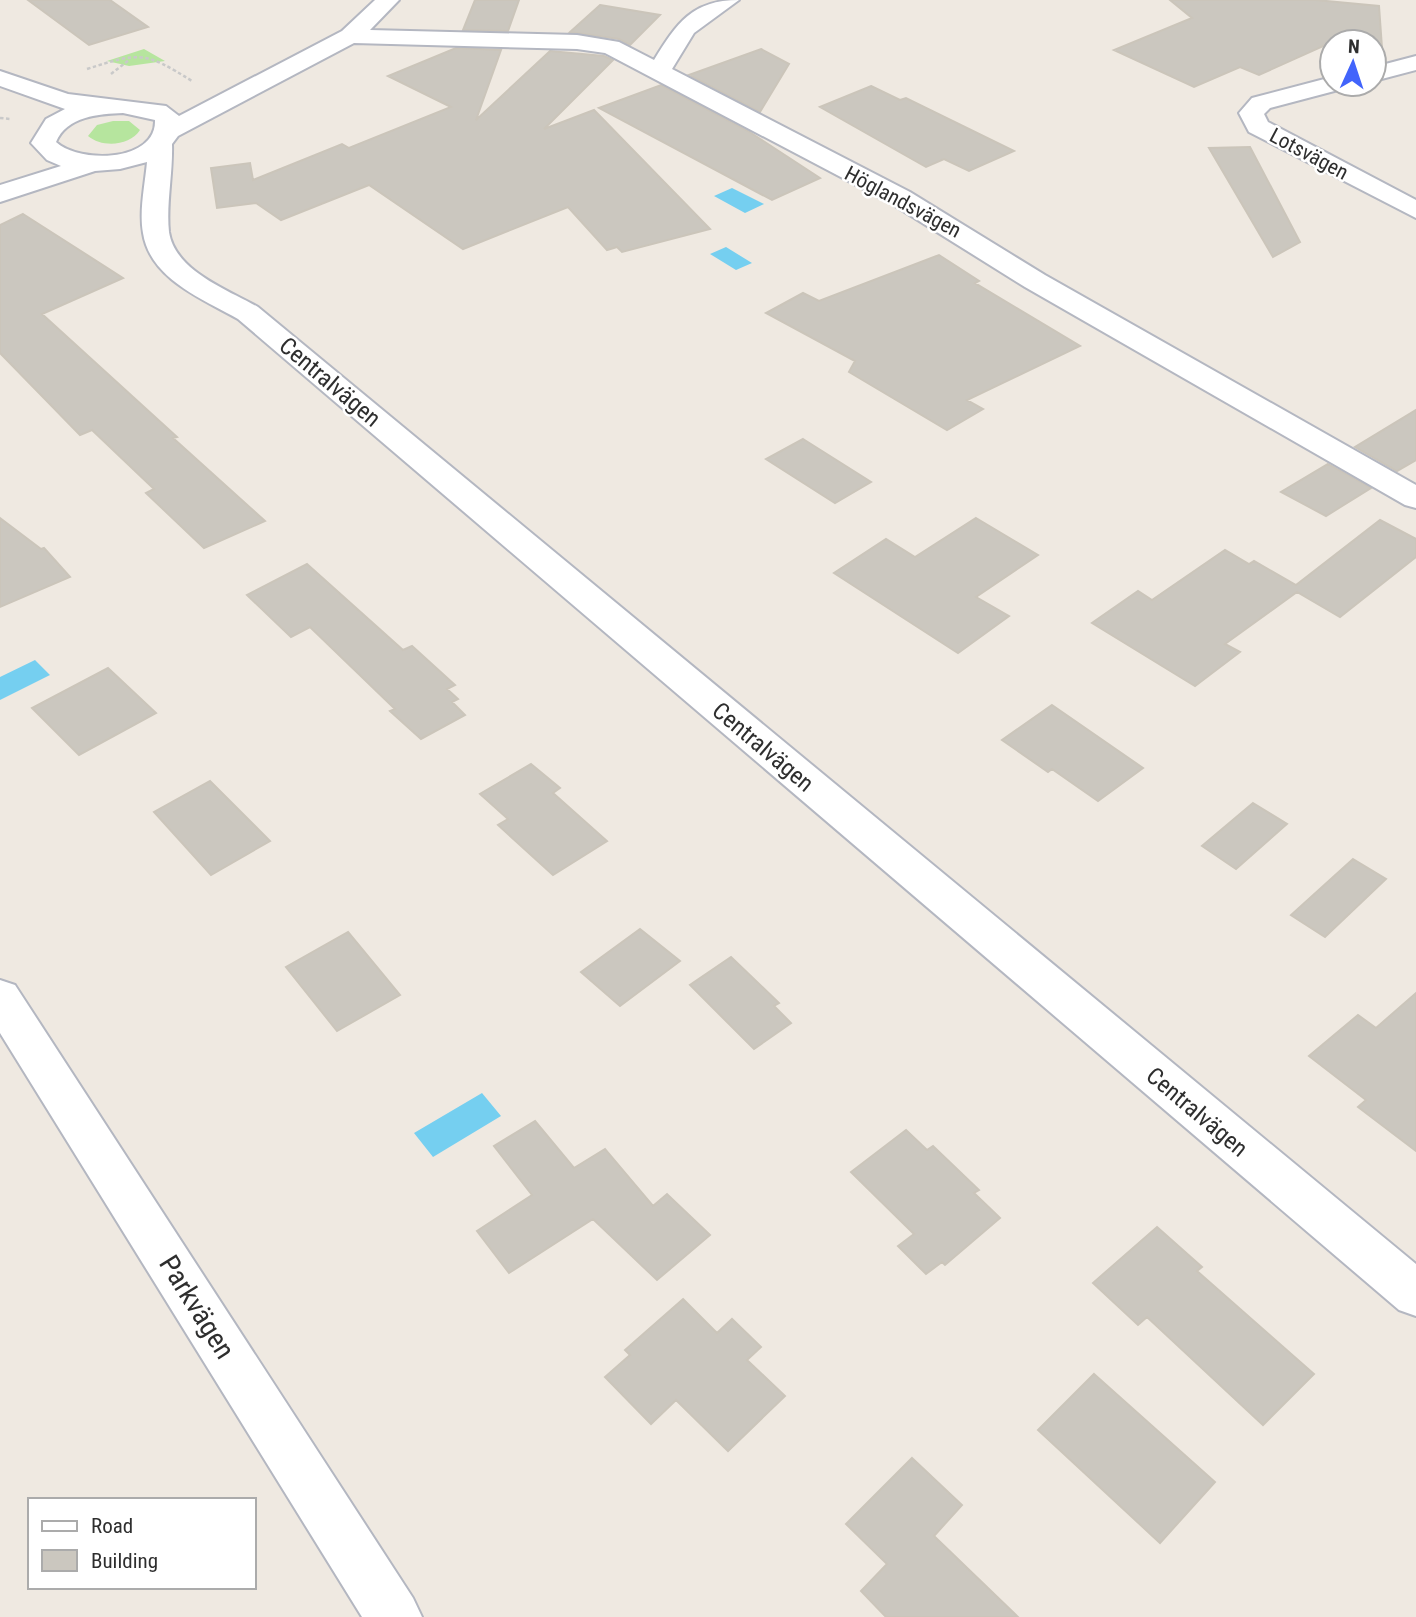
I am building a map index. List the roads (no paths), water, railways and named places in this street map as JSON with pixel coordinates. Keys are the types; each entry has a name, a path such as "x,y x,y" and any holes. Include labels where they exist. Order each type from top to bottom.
{"street":[{"path":"0,194 102,163 135,157 244,90 300,65 350,36 388,0"},
{"path":"660,70 685,29 704,13 728,0"},
{"name":"Höglandsvägen","path":"350,36 577,42 611,47 660,70 901,198 1035,281 1416,498"},
{"path":"1388,70 1416,63"},
{"path":"0,78 63,101 104,107 140,107 244,90"},
{"path":"0,88 55,124"},
{"name":"Lotsvägen","path":"1318,88 1261,103 1251,113 1258,127 1416,210"},
{"path":"104,107 77,113 55,124 46,134 43,143 48,151 73,162 136,167 160,182"},
{"path":"140,107 167,117 165,138"},
{"name":"Centralvägen","path":"165,138 156,232 162,252 185,277 259,322 1416,1294"},
{"path":"0,183 48,151"},
{"name":"Parkvägen","path":"0,997 394,1617"}],"water":[{"path":"732,188 764,204 745,213 714,196"},
{"path":"726,247 752,263 736,270 710,254"},
{"path":"35,660 50,675 0,700 0,677"},
{"path":"482,1093 501,1116 433,1157 414,1133"}]}
